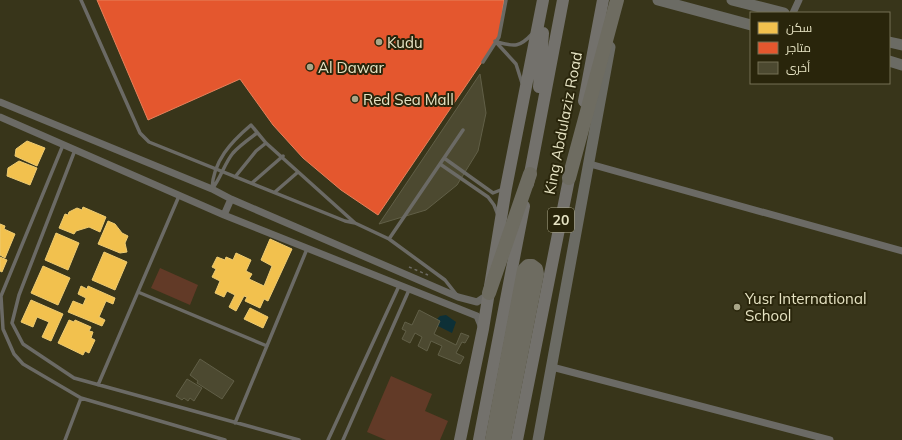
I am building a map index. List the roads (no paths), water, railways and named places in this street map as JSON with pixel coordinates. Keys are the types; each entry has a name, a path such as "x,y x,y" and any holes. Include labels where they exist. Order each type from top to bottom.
{"highway":[{"path":"570,178 618,0"},
{"path":"489,294 530,174"},
{"path":"492,440 524,270 528,266 532,266 536,269 537,274 504,440"}],"main road":[{"path":"460,440 483,329 506,188 544,0"},
{"path":"535,144 544,0"},
{"name":"King Abdulaziz Road","path":"479,440 563,0"},
{"name":"King Abdulaziz Road","path":"517,440 570,178 602,0"},
{"path":"538,440 590,164 618,0"},
{"path":"658,0 750,25"},
{"path":"732,0 780,12"},
{"path":"890,42 902,45"},
{"path":"890,61 902,64"}],"street":[{"path":"794,12 798,0"},
{"path":"0,102 212,189 231,199 458,297 477,302 489,294"},
{"path":"0,117 179,196 307,250 477,316 483,329"},
{"path":"590,164 902,251"},
{"path":"224,215 231,199"},
{"path":"552,367 830,440"}],"lane":[{"path":"81,0 140,133 149,142 389,238 445,280 458,297"},
{"path":"484,62 499,37 506,0"},
{"path":"495,42 510,46 523,44 538,29"},
{"path":"495,42 516,64 525,93"},
{"path":"212,189 212,177 230,143 251,126 266,143 283,156 298,172 354,223"},
{"path":"389,238 463,130"},
{"path":"212,189 218,182 222,171 233,153 257,133"},
{"path":"235,177 256,151 266,143"},
{"path":"64,144 0,295 3,329 14,354 22,364 81,398 225,440"},
{"path":"75,149 19,295 12,323 23,344 74,378 299,440"},
{"path":"252,183 283,156"},
{"path":"444,158 493,193 506,188"},
{"path":"440,164 488,197 494,204 500,223"},
{"path":"275,192 298,172"},
{"path":"98,385 179,196"},
{"path":"235,423 307,250"},
{"path":"328,440 399,286"},
{"path":"343,440 409,290"},
{"path":"138,292 267,346"},
{"path":"65,440 81,398"}],"water":[{"path":"446,315 456,322 452,333 438,326 436,320 440,316"}],"place":[{"name":"Kudu","path":"379,42"},
{"name":"Al Dawar","path":"310,67"},
{"name":"Red Sea Mall","path":"355,99"},
{"name":"Yusr International School","path":"737,307"}]}
